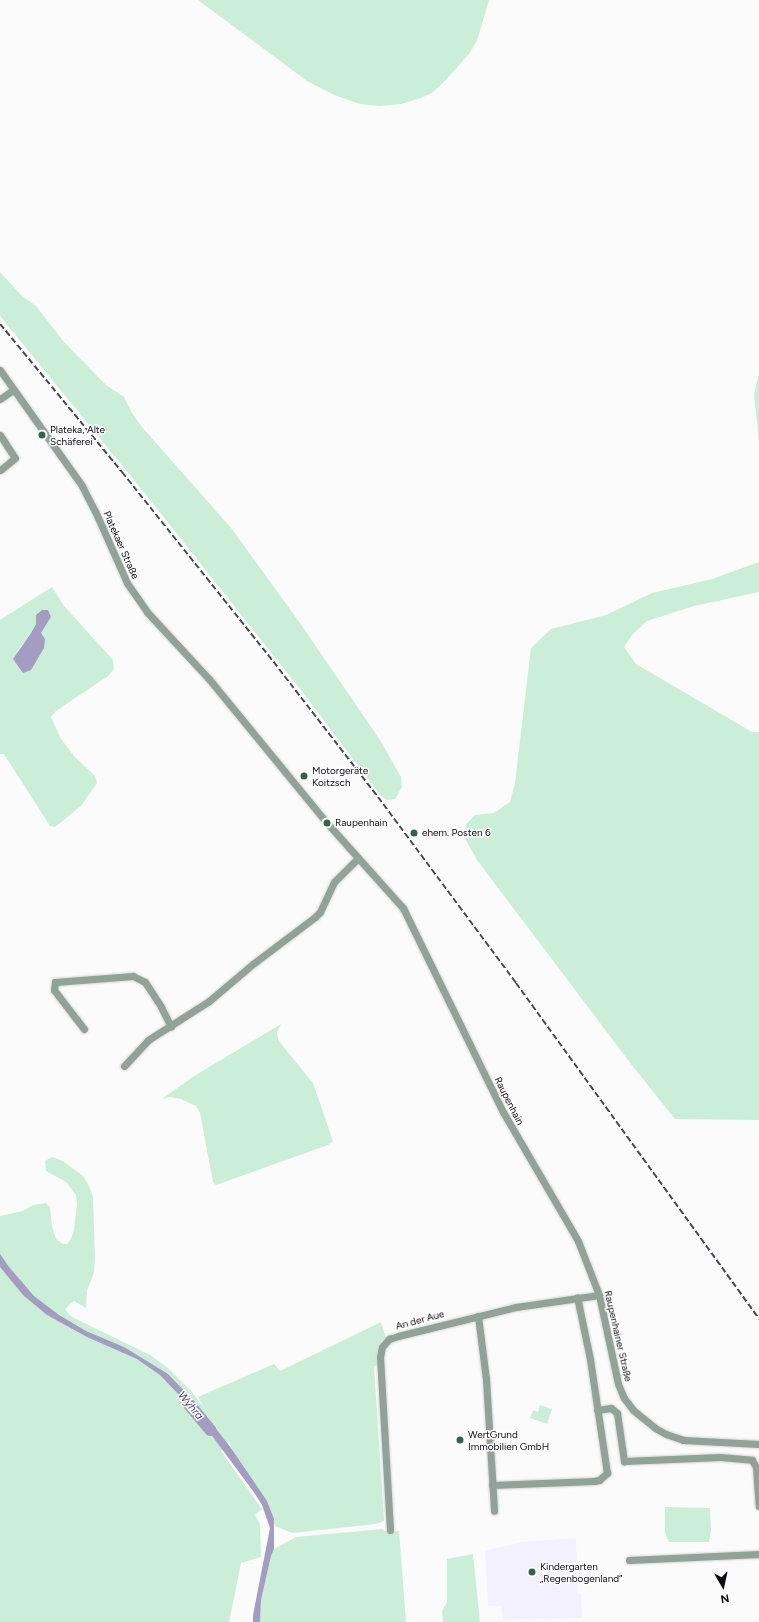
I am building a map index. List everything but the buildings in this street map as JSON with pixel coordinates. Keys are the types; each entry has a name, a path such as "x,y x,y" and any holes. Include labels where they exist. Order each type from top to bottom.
{"street":[{"name":"Platekaer Straße","path":"0,370 53,443 89,498 120,568 133,592 157,624 209,679 269,753"},
{"path":"0,399 14,390"},
{"path":"0,434 15,458 0,470"},
{"name":"Raupenhain","path":"269,753 358,858 403,908 503,1112 535,1168"},
{"path":"124,1066 148,1040 171,1027 209,1001 254,963 315,917 320,912 334,882 358,858"},
{"path":"84,1029 54,990 55,982 132,976 145,982 161,1007 171,1027"},
{"name":"Raupenhainer Straße","path":"535,1168 571,1227 599,1295 618,1384 624,1398 632,1410 643,1421 666,1434 683,1440 759,1444"},
{"name":"An der Aue","path":"390,1530 380,1357 382,1347 389,1339 516,1307 599,1295"},
{"path":"492,1485 594,1481 599,1480 607,1473 590,1359 577,1297"},
{"path":"478,1316 486,1379 494,1511"},
{"path":"597,1410 611,1408 618,1413 624,1460 689,1457 748,1459 754,1463 756,1467 759,1506"},
{"path":"629,1560 759,1554"}],"shaded area":[{"name":"Kindergarten „Regenbogenland“","path":"576,1538 578,1594 581,1594 582,1618 503,1620 501,1606 488,1606 485,1551 522,1542"}],"green space":[{"path":"198,0 489,0 477,41 469,54 444,82 432,93 421,98 401,104 379,106 360,104 334,95 307,81"},
{"path":"0,272 22,296 36,306 64,342 106,385 124,397 132,413 142,427 232,529 300,623 380,740 401,777 402,787 395,799 387,800 381,796 307,698 147,496 0,316"},
{"path":"759,373 759,440 754,395"},
{"path":"759,562 759,592 694,606 647,621 633,634 624,647 636,664 752,732 759,732 759,1120 675,1119 631,1064 477,860 464,837 466,824 475,815 494,813 510,802 515,783 531,648 551,629 606,615 652,593 712,579"},
{"path":"52,587 64,606 113,660 114,669 108,676 56,711 51,717 61,739 74,756 95,776 97,783 81,806 55,827 50,826 4,754 0,754 0,620","holes":["51,617 41,633 16,653 36,624"]},
{"path":"281,1024 277,1032 278,1040 313,1083 333,1141 328,1145 216,1185 213,1182 200,1113 196,1106 181,1099 170,1097 162,1099 194,1076"},
{"path":"52,1157 63,1161 83,1176 90,1188 93,1198 95,1257 94,1273 87,1290 86,1308 74,1301 65,1309 70,1316 150,1355 168,1368 192,1392 205,1409 198,1397 274,1364 280,1371 381,1322 386,1338 377,1357 377,1365 374,1366 384,1521 376,1524 292,1533 275,1526 267,1501 235,1456 229,1441 221,1451 262,1509 255,1515 260,1524 261,1557 241,1563 229,1622 0,1622 0,1216 23,1211 33,1205 46,1203 50,1207 52,1226 56,1239 63,1244 67,1244 71,1239 74,1229 77,1205 76,1195 66,1182 46,1171 45,1161"},
{"path":"540,1405 552,1409 547,1424 530,1418 533,1410 538,1412"},
{"path":"665,1507 710,1508 711,1531 709,1542 669,1542 665,1533"},
{"path":"383,1529 384,1531 399,1531 406,1622 260,1622 261,1600 274,1549 296,1537"},
{"path":"473,1554 480,1622 443,1622 442,1611 447,1602 447,1559"}],"water":[{"path":"42,610 48,610 51,617 41,633 45,639 44,648 31,670 23,673 13,659 36,624 36,615"},
{"path":"0,1254 34,1296 59,1315 86,1331 124,1347 168,1374 196,1403 231,1448 267,1501 274,1519 274,1549 261,1600 260,1622 253,1622 253,1615 270,1528 262,1505 253,1491 204,1425 199,1416 160,1375 137,1359 87,1337 47,1315 23,1295 0,1267"}],"waterway":[{"name":"Wyhra","path":"186,1401 210,1430"}],"railway":[{"path":"0,324 122,472 279,669 378,797 516,983 759,1319"}],"place":[{"name":"Plateka, Alte Schäferei","path":"42,435"},
{"name":"Motorgeräte Koitzsch","path":"304,776"},
{"name":"Raupenhain","path":"327,823"},
{"name":"ehem. Posten 6","path":"414,833"},
{"name":"WertGrund Immobilien GmbH","path":"460,1440"},
{"name":"Kindergarten „Regenbogenland“","path":"532,1572"}]}
